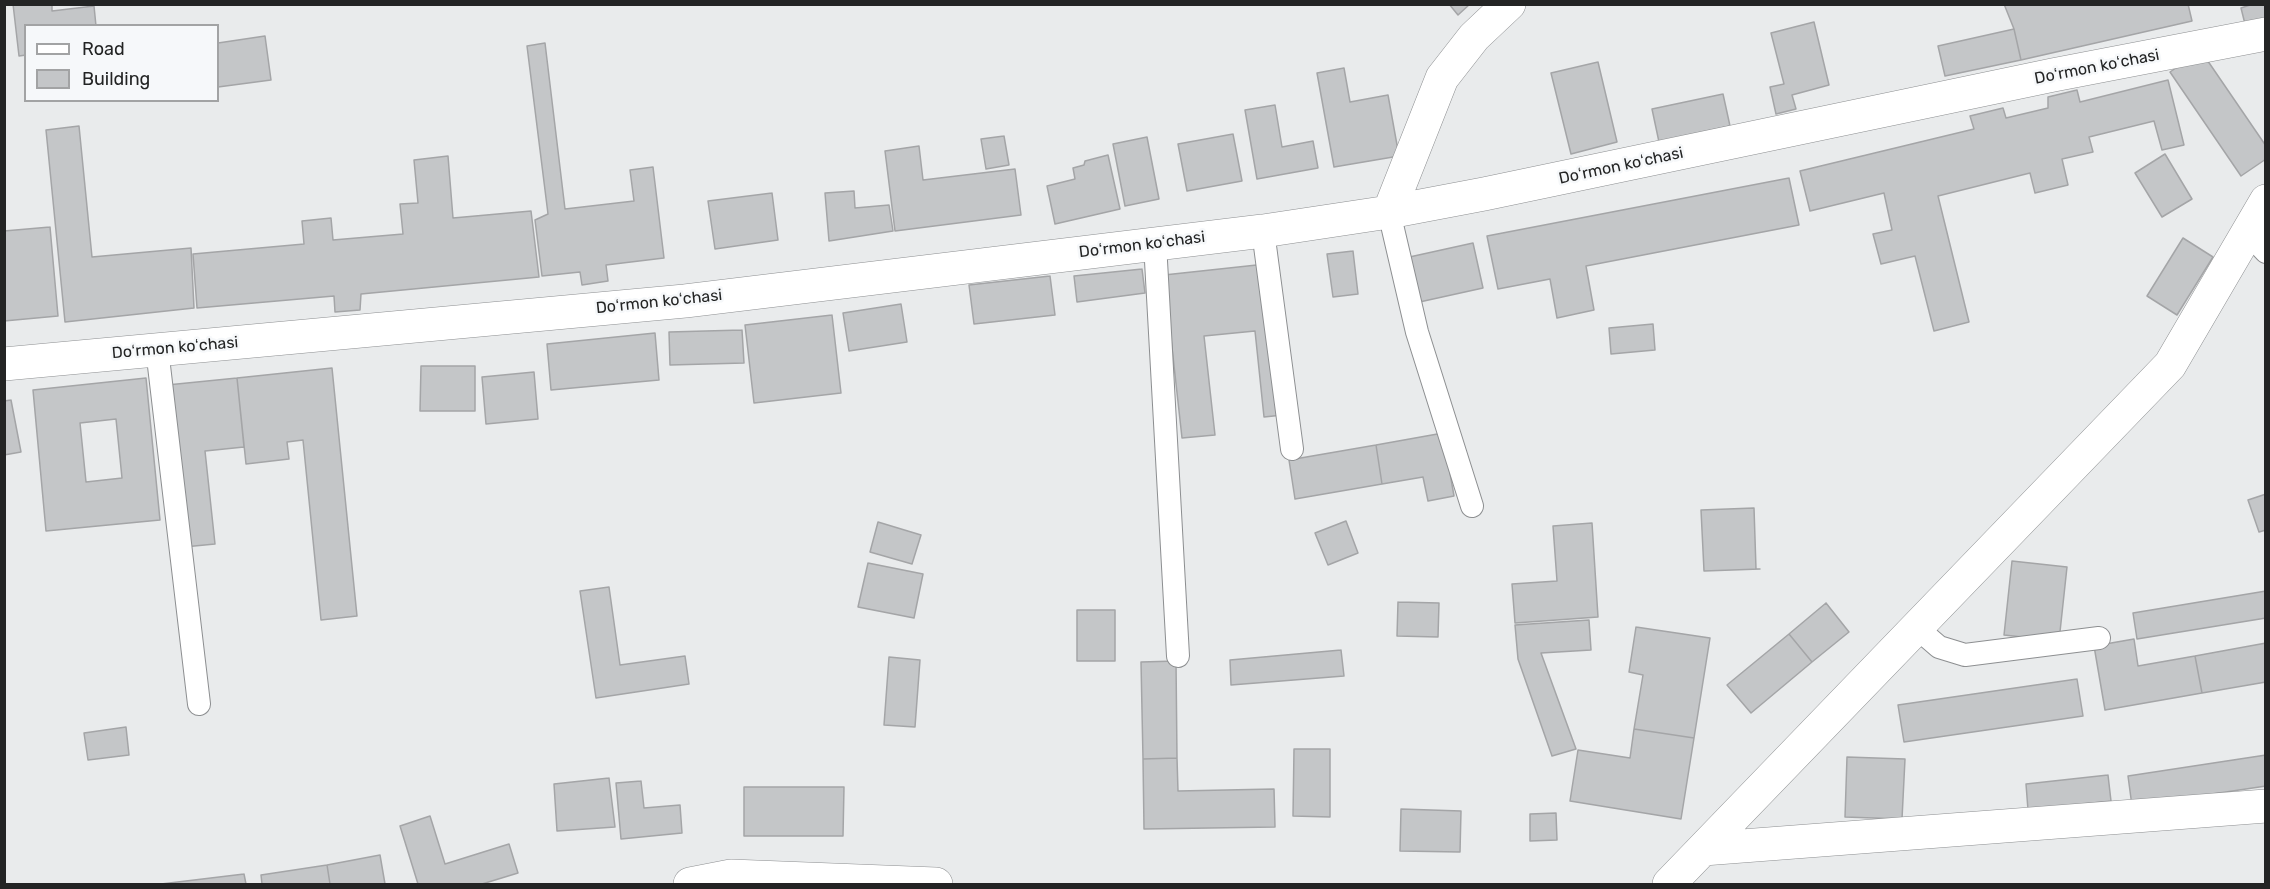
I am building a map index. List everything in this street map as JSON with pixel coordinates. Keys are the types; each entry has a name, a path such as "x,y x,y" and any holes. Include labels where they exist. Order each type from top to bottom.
{"street":[{"path":"1389,212 1442,78 1474,37 1509,4"},
{"name":"Doʻrmon koʻchasi","path":"4,364 685,301 1263,231 1389,212 1484,194 2053,75 2265,34"},
{"path":"1668,885 2170,365 2256,242 2265,201"},
{"path":"1703,849 2265,806"},
{"path":"690,885 731,876 936,885"}],"lane":[{"path":"1389,212 1417,332 1472,506"},
{"path":"1263,231 1292,449"},
{"path":"1155,243 1178,656"},
{"path":"157,349 199,704"},
{"path":"1917,628 1939,647 1965,655 2100,638"}],"building":[{"path":"13,4 52,4 52,11 94,6 96,24 24,24 24,55 19,56"},
{"path":"1449,4 1470,4 1458,15"},
{"path":"2004,4 2188,4 2192,21 2021,60 2014,29"},
{"path":"2253,4 2266,4 2266,22 2246,28 2241,8"},
{"path":"1814,22 1829,85 1792,95 1796,109 1776,114 1770,87 1784,84 1771,33"},
{"path":"2014,29 2021,60 1945,76 1938,46"},
{"path":"265,36 271,80 219,87 219,43"},
{"path":"545,43 565,209 634,201 630,170 653,167 664,258 606,265 608,281 582,285 580,272 542,276 535,220 548,214 527,46"},
{"path":"2201,51 2266,146 2266,159 2241,176 2170,72"},
{"path":"1598,62 1617,142 1571,154 1551,73"},
{"path":"1344,68 1350,102 1388,95 1399,156 1334,167 1317,73"},
{"path":"2168,80 2184,145 2162,150 2154,121 2089,137 2093,152 2062,159 2068,185 2035,193 2030,173 1938,196 1969,322 1934,331 1915,256 1881,264 1873,234 1892,230 1884,193 1810,211 1800,171 1974,129 1970,116 2003,108 2006,118 2048,108 2048,97 2077,90 2080,102"},
{"path":"1723,94 1730,126 1659,142 1652,109"},
{"path":"1275,105 1282,147 1313,141 1318,168 1257,179 1245,110"},
{"path":"79,126 92,257 191,248 194,308 65,322 46,130"},
{"path":"1233,134 1242,181 1187,191 1178,144"},
{"path":"1004,136 1009,165 986,169 981,139"},
{"path":"1147,137 1159,199 1125,206 1113,144"},
{"path":"919,146 923,180 1015,169 1021,215 895,231 885,151"},
{"path":"2165,154 2192,199 2162,217 2135,173"},
{"path":"1108,155 1120,209 1055,224 1047,186 1075,179 1073,168 1084,165 1085,161"},
{"path":"448,156 453,218 531,211 539,277 361,294 360,310 335,312 334,296 197,308 193,254 304,244 302,221 331,218 333,240 403,234 400,204 418,203 414,160"},
{"path":"1789,178 1799,225 1586,266 1594,310 1557,318 1550,279 1498,289 1487,236"},
{"path":"854,191 855,208 889,205 893,231 829,241 825,193"},
{"path":"772,193 778,240 715,249 708,201"},
{"path":"50,227 58,316 4,321 4,231"},
{"path":"2183,238 2213,257 2177,315 2147,296"},
{"path":"1473,243 1483,288 1415,303 1405,258"},
{"path":"1353,251 1358,294 1333,297 1327,254"},
{"path":"1266,264 1283,415 1264,417 1255,331 1204,336 1215,435 1182,438 1164,275"},
{"path":"1142,269 1145,293 1077,302 1074,276"},
{"path":"1050,276 1055,315 974,324 969,285"},
{"path":"901,304 907,342 849,351 843,313"},
{"path":"832,315 841,393 754,403 745,325"},
{"path":"1653,324 1655,350 1611,354 1609,328"},
{"path":"742,330 744,363 670,365 669,332"},
{"path":"655,333 659,380 551,390 547,344"},
{"path":"421,366 475,366 475,411 420,411"},
{"path":"332,368 357,616 321,620 303,440 287,442 289,459 246,464 237,378"},
{"path":"534,372 538,419 486,424 482,377"},
{"path":"146,378 160,520 46,531 33,390","holes":["116,419 122,478 86,482 80,423"]},
{"path":"237,378 244,447 205,451 215,544 184,547 167,385"},
{"path":"11,400 21,452 4,455 4,401"},
{"path":"1443,433 1454,496 1428,501 1423,477 1382,484 1376,445"},
{"path":"1376,445 1382,484 1295,499 1289,460"},
{"path":"2266,494 2266,530 2259,532 2248,500"},
{"path":"1754,508 1756,569 1760,569 1704,571 1701,510"},
{"path":"1346,521 1358,553 1328,565 1315,533"},
{"path":"878,522 921,535 912,564 870,552"},
{"path":"1592,523 1598,617 1515,623 1512,584 1557,581 1553,526"},
{"path":"2012,561 2067,567 2059,641 2004,635"},
{"path":"868,563 923,574 914,618 858,607"},
{"path":"609,587 620,665 685,656 689,684 596,698 580,591"},
{"path":"2266,591 2266,618 2137,639 2133,613"},
{"path":"1398,602 1439,603 1438,637 1397,636"},
{"path":"1826,603 1849,632 1812,662 1789,634"},
{"path":"1077,610 1115,610 1115,661 1077,661"},
{"path":"1589,620 1591,650 1541,653 1576,749 1552,756 1518,659 1515,625"},
{"path":"1636,627 1710,638 1694,738 1634,729 1643,675 1629,672"},
{"path":"1789,634 1812,662 1751,713 1727,685"},
{"path":"2134,639 2138,666 2195,656 2202,693 2105,710 2094,646"},
{"path":"2266,643 2266,682 2202,693 2195,656"},
{"path":"1341,650 1344,676 1231,685 1230,660"},
{"path":"889,657 920,660 915,727 884,725"},
{"path":"1176,661 1177,758 1143,759 1141,662"},
{"path":"2077,679 2083,716 1904,742 1898,705"},
{"path":"126,727 129,755 88,760 84,733"},
{"path":"1634,729 1694,738 1681,819 1570,801 1578,750 1630,758"},
{"path":"1294,749 1330,749 1330,817 1293,816"},
{"path":"2266,755 2266,786 2132,806 2128,776"},
{"path":"1847,757 1905,759 1902,819 1845,817"},
{"path":"1177,758 1178,791 1274,789 1275,827 1144,829 1143,759"},
{"path":"2108,775 2111,801 2028,810 2026,784"},
{"path":"609,778 615,827 557,831 554,784"},
{"path":"641,781 644,808 680,805 682,833 621,839 616,783"},
{"path":"744,787 844,787 843,836 744,836"},
{"path":"1401,809 1461,811 1460,852 1400,851"},
{"path":"1556,813 1557,840 1530,841 1530,814"},
{"path":"430,816 445,864 509,844 518,873 482,884 418,884 400,826"},
{"path":"380,855 385,884 330,884 327,865"},
{"path":"327,865 330,884 262,884 261,875"},
{"path":"244,874 246,884 161,884"}]}
